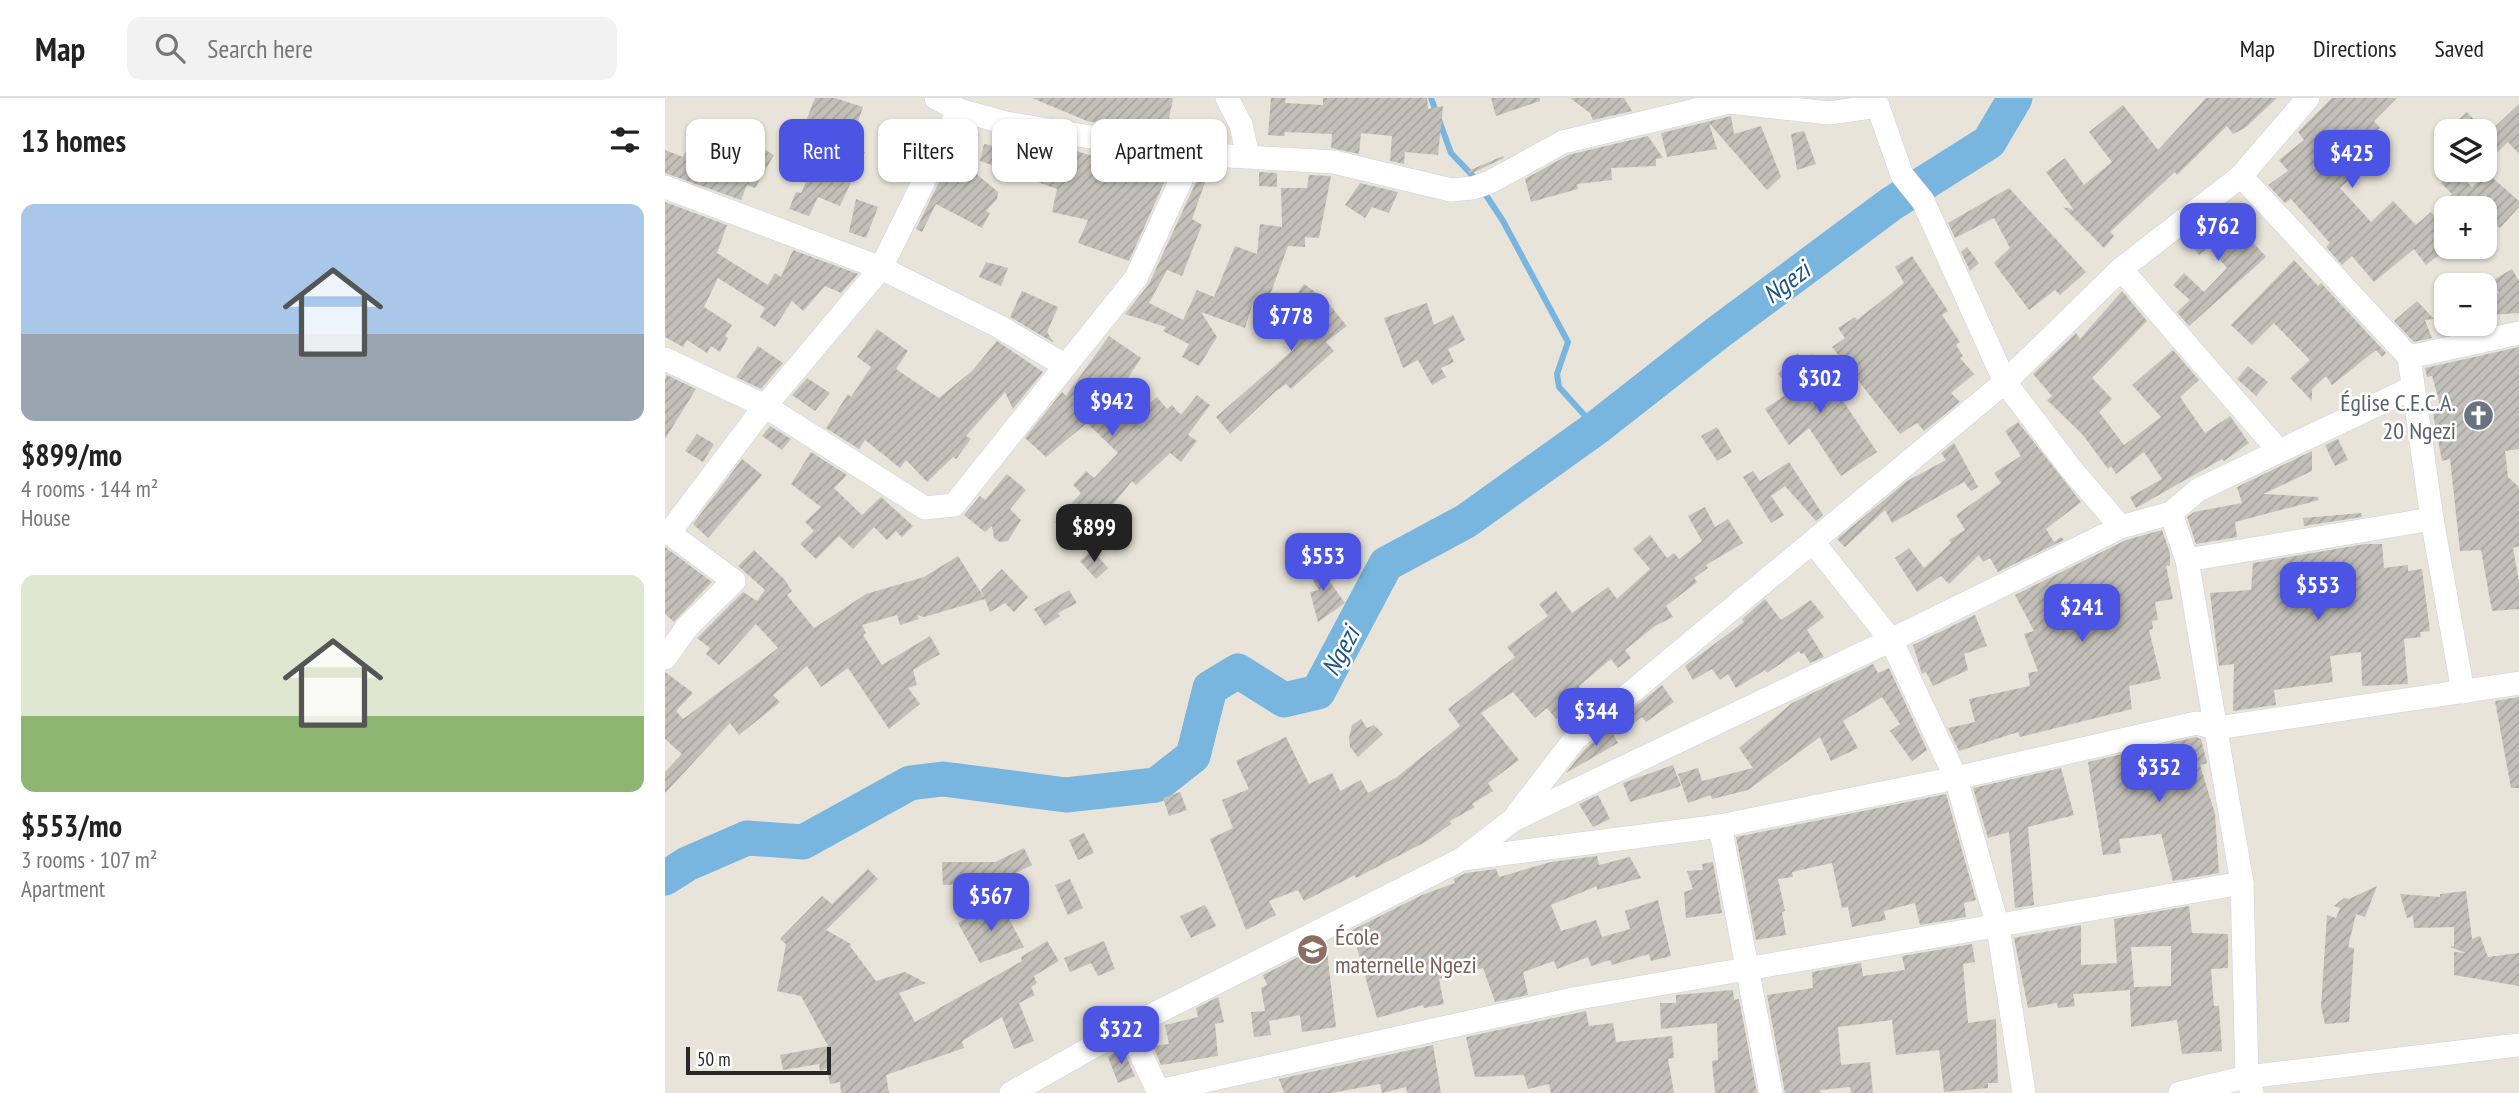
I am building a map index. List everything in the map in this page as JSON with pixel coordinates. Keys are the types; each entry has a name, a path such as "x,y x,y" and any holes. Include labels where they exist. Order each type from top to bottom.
{"street":[{"path":"936,98 959,110 1006,123 1091,137"},
{"path":"1227,98 1241,125 1248,156"},
{"path":"1513,820 1575,739 2005,382 2121,269 2241,176 2308,98"},
{"path":"1227,155 1334,162 1451,190 1482,185 1563,142 1730,102 1749,100 1829,113 1877,102 1902,176 1923,201 2005,382 2071,469 2121,527"},
{"path":"665,658 687,627 734,581 667,531 765,406 881,268 959,110"},
{"path":"2241,176 2409,357 2432,519 2463,692"},
{"path":"665,359 765,406 925,508 954,505 1136,278 1180,182"},
{"path":"665,187 881,268 1000,327 1064,365"},
{"path":"2121,269 2279,451"},
{"path":"2409,357 2519,333"},
{"path":"1011,1093 1128,1027 1462,859 1513,820 1892,640 2121,527 2171,513 2198,490 2412,388"},
{"path":"2171,513 2186,560 2242,883 2249,1085"},
{"path":"2186,560 2432,519"},
{"path":"1813,542 1892,640 1956,778 1998,927 2024,1093"},
{"path":"1462,859 1720,826 1956,778 2196,723 2217,728 2519,683"},
{"path":"1720,826 1771,1093"},
{"path":"1128,1027 1159,1092 1573,999 1749,971 2242,883"},
{"path":"2180,1093 2519,1045"}],"building":[{"path":"815,98 835,98 863,107 859,119 807,119"},
{"path":"1032,98 1173,98 1169,119 1087,121"},
{"path":"1271,98 1286,98 1285,103 1323,105 1323,98 1427,98 1428,109 1443,106 1438,155 1405,152 1404,164 1390,161 1392,136 1361,133 1359,154 1331,148 1332,134 1285,132 1284,136 1268,135"},
{"path":"1491,98 1540,98 1540,101 1496,116"},
{"path":"1570,98 1624,98 1632,111 1593,120 1590,113"},
{"path":"2206,98 2277,98 2245,128 2233,134 2227,126 2177,175 2175,172 2110,232 2114,236 2104,248 2063,207 2074,210 2046,172 2065,158 2084,185 2112,162 2089,132 2123,105 2158,150"},
{"path":"2332,98 2397,98 2374,121 2380,128 2369,137 2382,151 2340,188 2371,222 2393,201 2416,225 2431,212 2434,216 2434,259 2426,265 2414,249 2374,282 2352,256 2342,265 2326,247 2330,243 2291,199 2285,203 2268,185 2288,171 2279,160 2304,140 2298,132"},
{"path":"2519,104 2519,154 2508,142 2497,153 2497,125"},
{"path":"2467,112 2473,119 2459,119"},
{"path":"1731,116 1734,134 1761,126 1781,177 1767,190 1709,123 1717,149 1667,157 1661,133"},
{"path":"1804,131 1816,164 1797,170 1791,134"},
{"path":"1648,136 1663,158 1656,159 1656,166 1611,168 1612,180 1577,184 1578,189 1531,202 1525,179 1568,155"},
{"path":"984,144 992,146 992,165 980,161"},
{"path":"665,150 683,157 686,151 686,180 665,173"},
{"path":"765,150 774,155 765,171"},
{"path":"1077,151 1091,156 1091,182 1164,182 1129,261 1078,243 1088,220 1052,212 1057,189 1037,182 1077,182"},
{"path":"1503,156 1504,158 1470,174 1468,171"},
{"path":"1259,172 1277,173 1277,187 1259,186"},
{"path":"978,175 998,192 997,199 986,211 990,213 982,228 936,204 922,232 916,229 939,182 978,182"},
{"path":"1309,175 1331,176 1319,238 1305,237 1305,247 1288,246 1263,314 1253,303 1245,328 1201,312 1217,337 1199,366 1182,357 1189,344 1163,331 1166,327 1125,314 1149,284 1196,182 1205,182 1192,219 1202,225 1182,276 1167,270 1149,303 1183,320 1197,290 1214,297 1235,246 1257,254 1260,224 1282,227 1281,188 1307,188"},
{"path":"690,182 758,182 755,188 747,185 741,200"},
{"path":"806,182 851,182 840,206 818,197 809,216 789,209 796,192 801,193"},
{"path":"2467,182 2472,187 2477,182 2497,182 2519,201 2519,207 2500,228 2497,225 2497,196 2450,196 2452,194 2441,183"},
{"path":"1360,183 1398,192 1389,213 1372,207 1365,218 1345,205"},
{"path":"2009,188 2086,272 2060,295 2055,290 2029,310 1994,263 2010,248 1994,218 1955,238 1948,223"},
{"path":"856,199 878,207 866,238 849,232"},
{"path":"665,202 727,225 717,253 768,285 775,273 781,277 793,250 858,274 841,293 825,286 803,311 792,301 775,327 760,317 765,308 718,278 704,307 732,325 725,336 728,338 720,352 711,346 707,353 687,340 683,347 665,337"},
{"path":"2224,209 2266,257 2189,326 2177,312 2190,300 2173,285 2184,273 2204,292 2227,268 2209,247 2199,255 2185,237"},
{"path":"1967,247 1979,263 1970,271 1961,252"},
{"path":"1912,256 1948,311 1942,315 1960,342 1956,345 1963,356 1960,358 1974,374 1951,393 1960,402 1924,431 1917,423 1900,434 1832,347 1845,338 1838,328 1855,317 1857,320 1904,283 1895,267"},
{"path":"2294,260 2318,286 2321,283 2386,353 2382,357 2376,350 2332,385 2326,376 2312,389 2312,401 2290,378 2310,360 2274,323 2252,345 2231,325"},
{"path":"986,262 1008,268 1001,286 979,277"},
{"path":"2512,269 2519,281 2519,313 2497,315 2497,278"},
{"path":"1304,284 1324,298 1347,326 1326,342 1334,351 1291,389 1286,384 1276,391 1230,434 1216,417 1294,349 1274,327"},
{"path":"1022,291 1058,307 1047,332 1054,343 1010,317"},
{"path":"2122,291 2147,321 2092,378 2112,399 2099,412 2124,445 2161,417 2132,385 2173,350 2199,380 2180,397 2205,433 2230,416 2249,443 2224,461 2222,459 2136,508 2130,497 2162,479 2144,452 2116,474 2111,466 2108,469 2083,435 2047,400 2052,396 2033,374 2076,333 2080,339"},
{"path":"2417,301 2434,319 2425,320 2432,338 2414,342 2394,321"},
{"path":"1427,303 1434,325 1453,315 1465,340 1448,349 1454,362 1441,368 1446,377 1432,385 1418,360 1403,368 1384,318"},
{"path":"877,329 908,351 896,369 939,398 972,371 997,341 1043,372 1013,409 1005,392 966,436 971,439 956,459 953,457 927,482 906,460 900,468 865,440 859,449 826,428 848,394 851,397 871,367 857,357"},
{"path":"1109,336 1141,358 1112,402 1130,420 1157,397 1167,409 1172,405 1181,415 1197,395 1210,405 1188,435 1197,441 1181,462 1170,453 1136,485 1132,481 1110,508 1119,521 1082,547 1055,522 1081,493 1073,485 1086,471 1094,478 1118,453 1087,423 1046,457 1025,438 1062,392 1066,396"},
{"path":"758,346 783,363 761,389 736,377"},
{"path":"2519,347 2519,449 2505,451 2508,477 2519,487 2519,546 2513,548 2519,582 2519,609 2492,611 2481,550 2460,551 2450,459 2442,461 2433,414 2442,412 2432,376 2427,377 2425,368"},
{"path":"1798,353 1804,360 1812,354 1877,452 1841,476 1809,428 1789,445 1765,409 1793,390 1778,374"},
{"path":"2248,366 2268,382 2256,396 2237,379"},
{"path":"667,375 696,389 665,439 665,378"},
{"path":"807,378 830,393 815,411 792,395"},
{"path":"2018,422 2081,502 2046,529 2054,542 2061,537 2064,540 1998,572 1990,558 1983,562 1979,555 1949,584 1941,576 1917,592 1895,558 1909,548 1924,568 1951,543 1949,540 1965,530 1956,515 2001,483 1994,473 2021,456 2005,431"},
{"path":"770,426 791,439 782,450 762,436"},
{"path":"1717,427 1732,452 1717,461 1701,436"},
{"path":"697,434 714,444 703,462 685,451"},
{"path":"2338,439 2348,460 2335,466 2325,445"},
{"path":"1954,443 1978,487 1971,491 1964,482 1892,523 1885,510 1845,547 1837,539 1907,481 1946,460 1941,453"},
{"path":"2312,451 2312,471 2263,494 2318,497 2319,500 2235,522 2237,537 2196,544 2187,517 2194,512 2242,503 2237,487"},
{"path":"811,452 847,475 834,488 862,515 881,497 913,526 902,537 896,531 887,540 874,527 853,549 839,536 816,559 800,544 814,531 805,522 821,507 791,484"},
{"path":"742,459 762,475 708,538 693,524"},
{"path":"1789,462 1823,515 1816,521 1785,486 1771,496 1784,515 1771,523 1743,477 1753,471 1760,481"},
{"path":"1007,474 1026,490 1010,509 1021,520 1008,541 1000,542 994,538 992,526 985,532 964,515 980,496 985,500"},
{"path":"1705,507 1715,527 1728,519 1743,543 1706,565 1708,568 1694,578 1697,582 1666,606 1673,617 1655,626 1625,650 1631,658 1618,668 1611,659 1579,686 1586,697 1556,719 1547,708 1535,718 1513,692 1481,713 1519,760 1488,783 1493,791 1472,804 1475,807 1450,821 1451,824 1427,841 1356,878 1355,875 1304,901 1298,890 1269,901 1276,915 1246,930 1210,839 1233,828 1222,800 1249,789 1236,761 1286,737 1309,784 1332,773 1340,791 1361,780 1368,793 1397,777 1460,726 1448,709 1515,657 1507,647 1548,616 1539,604 1556,591 1572,613 1608,587 1617,599 1650,569 1633,549 1650,535 1667,558 1674,553 1679,559 1702,541 1688,516"},
{"path":"2361,513 2362,517 2304,526 2303,518"},
{"path":"2162,530 2170,553 2170,566 2166,566 2173,599 2155,602 2158,620 2152,621 2153,629 2149,630 2161,679 2129,686 2132,709 2020,737 2018,732 1959,751 1948,728 1975,722 1969,699 2030,686 2028,673 2038,671 2024,634 2034,631 2015,595 2126,540"},
{"path":"2365,544 2382,544 2384,568 2408,565 2408,571 2422,569 2430,631 2420,632 2421,637 2404,639 2408,684 2362,686 2361,652 2330,656 2333,682 2274,690 2276,705 2233,711 2234,664 2219,666 2210,593 2251,590 2253,563"},
{"path":"665,547 712,582 674,622 665,614"},
{"path":"754,550 785,580 792,591 787,595 814,628 866,594 924,577 958,556 985,599 924,617 917,615 919,619 900,625 897,615 862,625 866,633 863,635 882,665 930,636 940,654 913,670 917,685 908,688 920,704 889,729 848,668 821,687 807,666 773,695 780,702 739,735 730,723 665,793 665,772 682,754 665,739 665,672 693,693 676,711 683,719 778,648 756,624 719,665 706,654 710,648 697,638 743,592 757,601 765,590 738,566"},
{"path":"1092,550 1108,568 1096,579 1080,561"},
{"path":"1314,560 1345,603 1318,622 1310,592 1319,590 1304,566"},
{"path":"1002,569 1028,597 1014,612 1005,603 990,612 981,590"},
{"path":"1069,590 1077,603 1058,613 1060,616 1045,626 1034,609"},
{"path":"1765,599 1781,620 1811,600 1824,617 1807,630 1824,657 1810,663 1804,653 1799,651 1767,673 1765,670 1736,688 1728,674 1720,680 1712,669 1693,680 1685,666 1744,622 1742,619"},
{"path":"1975,615 1987,646 1964,654 1968,670 1933,686 1926,672 1922,674 1913,645"},
{"path":"1873,664 1878,673 1889,668 1927,750 1912,761 1890,731 1900,724 1882,697 1843,721 1858,748 1831,761 1820,737 1748,790 1712,799 1711,795 1688,803 1678,774 1698,768 1702,781 1753,768 1739,748 1792,703"},
{"path":"1662,685 1674,702 1646,722 1642,717 1626,729 1619,720"},
{"path":"2519,697 2519,788 2511,788 2495,701"},
{"path":"1361,719 1367,728 1374,725 1383,734 1358,757 1350,747 1349,738 1352,725"},
{"path":"1610,728 1618,743 1566,773 1585,749"},
{"path":"2196,737 2201,739 2207,763 2200,765 2215,814 2219,873 2173,881 2161,834 2119,839 2121,853 2103,855 2088,762"},
{"path":"1673,765 1681,786 1630,802 1623,783"},
{"path":"2061,768 2074,815 2028,827 2034,905 2015,908 2009,832 1988,838 1973,788"},
{"path":"1180,792 1187,810 1169,816 1163,798"},
{"path":"1946,794 1976,900 1964,903 1966,917 1920,925 1915,903 1884,911 1886,920 1852,927 1848,907 1842,908 1832,863 1792,872 1793,877 1778,879 1785,911 1782,912 1786,935 1756,940 1736,837"},
{"path":"1598,795 1610,819 1593,827 1579,804"},
{"path":"1084,833 1094,853 1078,860 1069,840"},
{"path":"1024,848 1032,865 1003,879 969,886 943,885 942,862 995,862"},
{"path":"1597,856 1599,865 1630,857 1641,878 1597,890 1597,886 1551,905 1561,931 1596,920 1602,937 1630,929 1625,911 1658,900 1671,956 1651,961 1649,954 1612,965 1610,960 1591,966 1588,957 1557,969 1554,961 1523,972 1528,995 1495,1002 1483,968 1439,979 1444,1004 1424,1008 1423,1005 1377,1018 1352,930 1422,895 1455,883 1453,879 1466,873 1496,869 1499,877 1551,862"},
{"path":"1713,862 1722,913 1686,918 1684,892 1693,889 1687,871 1703,870 1702,864"},
{"path":"868,869 878,879 826,930 851,944 876,981 905,972 926,983 899,993 915,1022 1022,961 1021,957 1047,941 1059,961 1034,976 1037,983 1031,987 1035,995 1019,1003 1034,1041 1014,1049 1002,1017 962,1041 964,1048 886,1075 889,1093 841,1093 840,1082 830,1084 827,1069 820,1071 819,1064 783,1070 780,1055 828,1046 801,996 777,991 786,944 780,939 822,896 832,904"},
{"path":"1070,879 1083,908 1068,915 1055,885"},
{"path":"2377,886 2365,917 2356,914 2348,947 2354,948 2349,1022 2325,1024 2321,1007 2327,915 2336,918 2340,908 2334,906 2344,898 2349,899"},
{"path":"2466,891 2472,939 2480,936 2488,957 2519,953 2519,986 2454,975 2454,952 2466,953 2450,947 2454,946 2454,927 2414,928 2413,916 2407,918 2400,894 2440,897 2440,894"},
{"path":"999,900 1024,947 980,963 958,923"},
{"path":"1205,905 1216,926 1191,938 1180,916"},
{"path":"2189,906 2192,933 2228,934 2228,968 2211,969 2214,1006 2219,1006 2222,1051 2182,1054 2177,1020 2131,1027 2130,990 2073,994 2075,1006 2058,1008 2057,1003 2028,1008 2014,938 2081,925 2081,965 2117,963 2114,919","holes":["2171,946 2171,986 2134,987 2131,947"]},
{"path":"1104,941 1115,969 1098,976 1091,963 1070,972 1064,958"},
{"path":"1326,943 1336,1027 1302,1032 1300,1015 1269,1021 1271,1035 1254,1037 1251,1012 1265,1011 1261,988 1267,985 1263,975"},
{"path":"1972,944 1975,962 1963,964 1968,1023 1996,1019 1998,1083 1988,1083 1988,1088 1944,1092 1939,1050 1896,1055 1892,1020 1838,1027 1841,1065 1870,1062 1873,1093 1851,1093 1850,1087 1820,1090 1821,1093 1785,1093 1767,995 1813,988 1812,972 1861,963 1863,976 1905,970 1902,956"},
{"path":"1733,990 1734,1000 1739,999 1757,1093 1715,1093 1712,1061 1718,1060 1717,1023 1661,1029 1660,1003 1676,1003 1676,995"},
{"path":"1218,997 1224,1022 1215,1024 1218,1056 1161,1065 1153,1046 1169,1044 1165,1025 1198,1017 1196,1008"},
{"path":"1586,1011 1589,1026 1613,1023 1616,1042 1672,1036 1674,1058 1668,1059 1674,1093 1551,1093 1549,1084 1528,1089 1524,1075 1475,1077 1466,1037"},
{"path":"1433,1045 1441,1093 1407,1093 1406,1087 1382,1093 1380,1084 1331,1093 1284,1093 1279,1079"},
{"path":"1122,1047 1135,1076 1118,1083 1108,1057"}],"waterway":[{"path":"1431,98 1451,153 1472,175"},
{"name":"Ngezi","path":"665,878 687,864 747,838 803,842 910,783 943,779 1066,795 1156,785 1193,756 1210,688 1238,671 1284,700 1318,692 1386,564 1466,521 1596,428 1716,334 1891,204 1989,142 2015,98"},
{"path":"1482,189 1503,221 1568,342 1557,374 1559,387 1596,428"}],"place":[{"name":"Église C.E.C.A. 20 Ngezi","path":"2479,416"},
{"name":"École maternelle Ngezi","path":"1312,950"}]}
